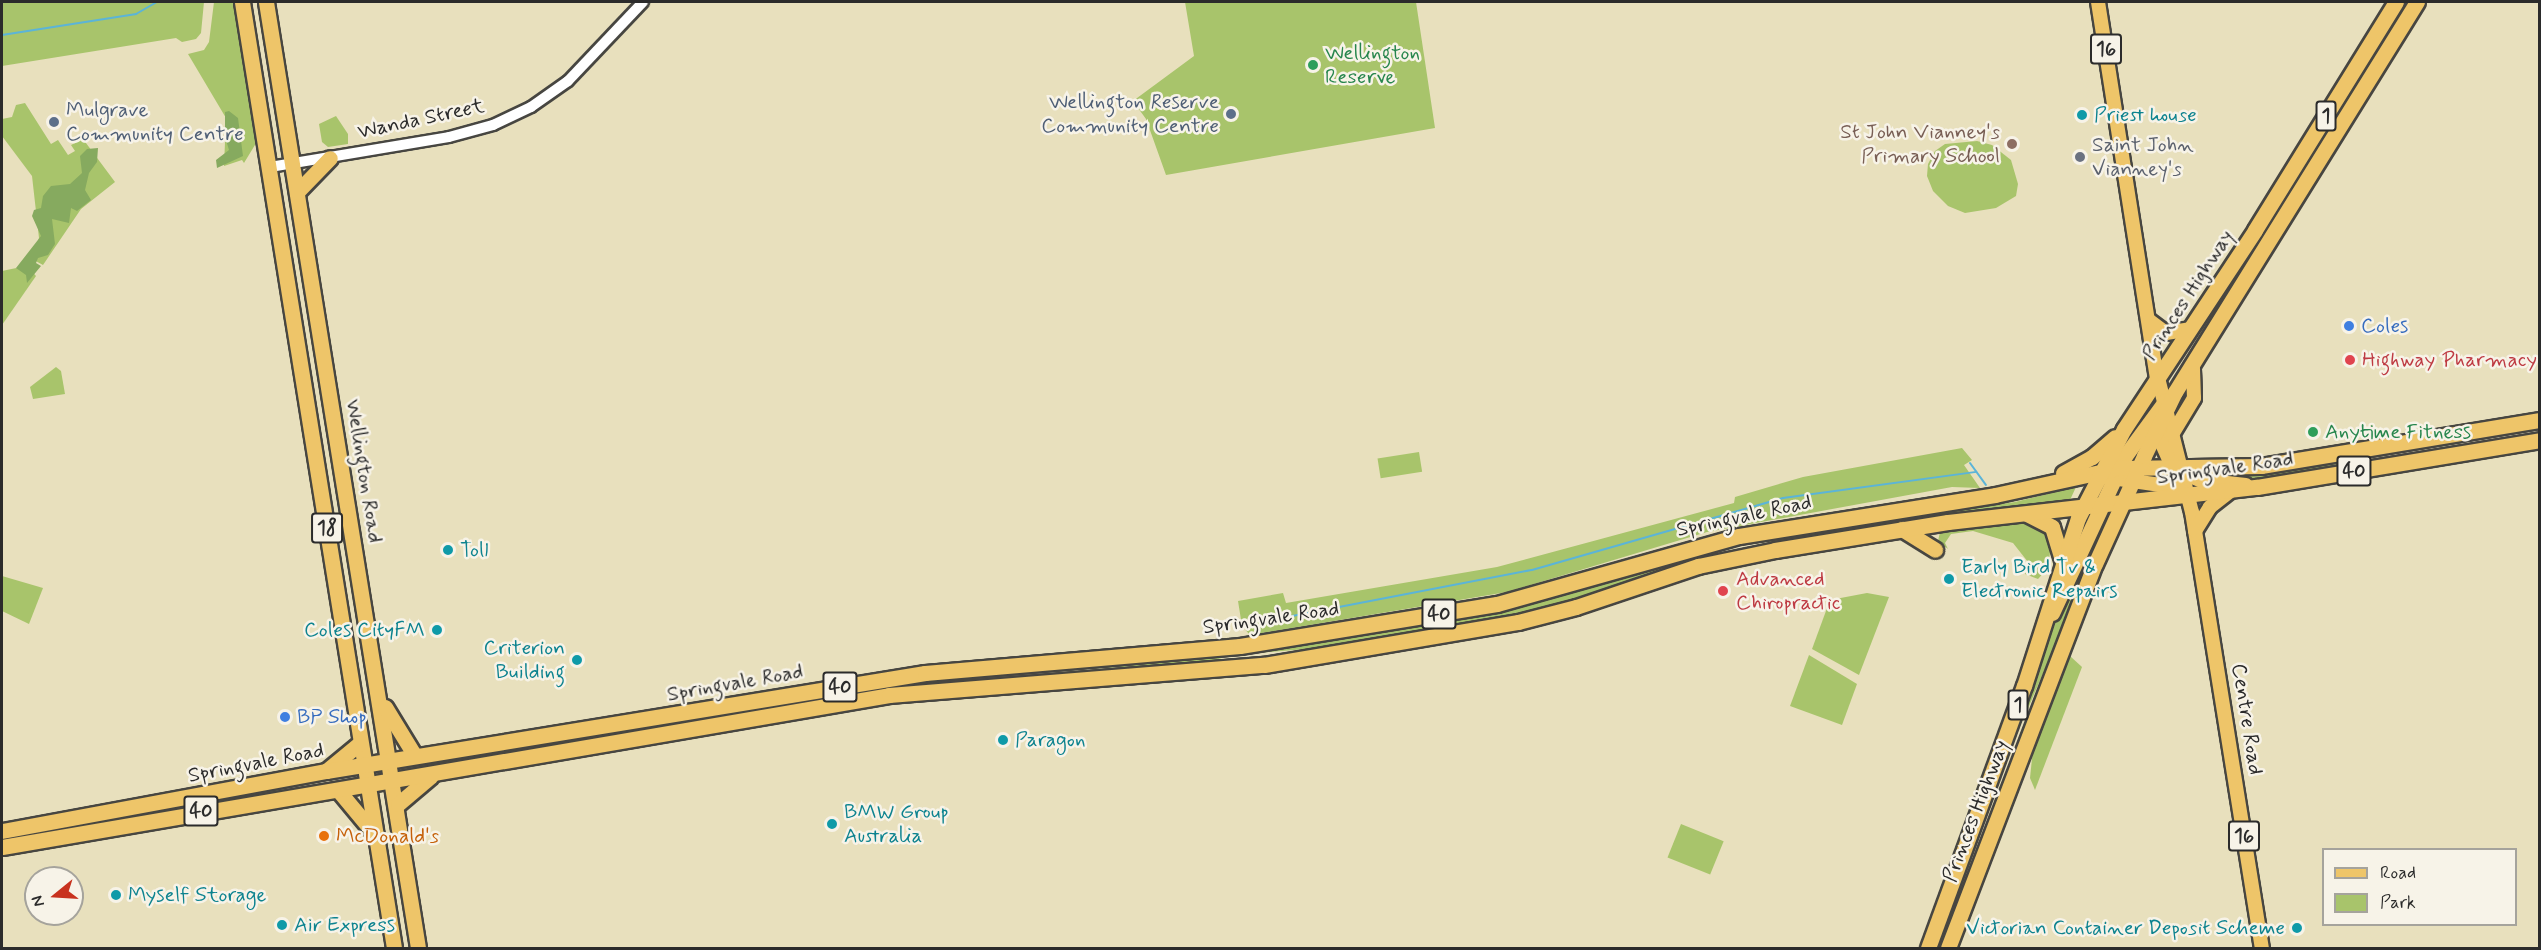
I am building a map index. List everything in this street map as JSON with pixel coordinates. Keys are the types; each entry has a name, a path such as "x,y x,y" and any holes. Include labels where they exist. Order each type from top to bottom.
{"highway":[{"name":"18","path":"242,2 394,948"},
{"name":"Wellington Road","path":"266,2 398,804 418,948"},
{"name":"Princes Highway","path":"2044,624 2065,591 2103,504 2108,470 2124,429 2190,329 2396,2"},
{"name":"Princes Highway","path":"1928,948 1990,782 2044,624 2062,559 2084,506 2108,470 2167,402 2193,365 2417,2"},
{"path":"297,192 330,158"},
{"name":"Princes Highway","path":"1947,948 2007,789 2121,502 2139,466 2166,429 2167,402"},
{"name":"Springvale Road","path":"2,831 326,771 925,673 1049,660 1240,646 1497,604 1720,540 1810,522 1995,495 2108,470 2139,466 2179,469 2261,466 2540,420"},
{"path":"2041,483 2090,459 2124,429"},
{"name":"Springvale Road","path":"2,847 889,695 1255,666 1485,628 1576,607 1707,563 1902,529 2257,487 2540,440"},
{"path":"2023,513 2052,527 2062,559"},
{"path":"1902,529 1935,550"},
{"path":"1049,660 1053,682"},
{"path":"380,697 415,756"},
{"path":"326,771 360,743"},
{"path":"398,804 436,773"},
{"path":"1990,782 2007,789"},
{"path":"338,790 375,836"}],"main road":[{"name":"16","path":"2098,2 2158,378 2167,402"},
{"path":"2150,321 2166,333 2190,329"},
{"path":"2166,429 2194,398 2193,365"},
{"name":"Centre Road","path":"2166,429 2189,496 2262,948"},
{"path":"2179,469 2257,487"},
{"path":"2108,470 2131,482 2174,487 2189,496"},
{"path":"2195,531 2210,507 2232,490"}],"street":[{"name":"Wanda Street","path":"270,167 472,132 531,106 584,67 643,2"}],"green space":[{"path":"2,2 204,2 201,33 196,39 182,42 176,38 2,66"},
{"path":"214,2 233,2 258,140 244,163 242,160 224,166 226,118 188,54 204,50 209,42"},
{"name":"Wellington Reserve","path":"1185,2 1416,2 1435,128 1166,175 1146,119 1133,101 1194,56"},
{"path":"25,103 51,144 58,140 68,155 75,151 71,145 83,139 115,182 81,209 43,265 32,259 39,238 32,176 2,136 2,119 12,117 16,105"},
{"path":"229,111 238,118 243,156 217,168 216,160 229,150 225,137 225,112"},
{"path":"336,116 348,134 348,144 328,147 322,142 319,124"},
{"path":"1977,141 1992,145 2011,160 2018,184 2016,196 1996,208 1965,213 1948,206 1933,191 1927,176 1928,164 1935,151 1945,144"},
{"path":"98,148 97,162 89,173 85,190 91,200 77,211 71,208 69,223 52,219 55,244 48,255 38,258 36,263 41,266 27,283 26,275 16,268 41,236 32,216 34,210 41,208 43,196 51,186 70,184 82,173 80,156 87,149"},
{"path":"21,267 29,268 36,276 2,325 2,271"},
{"path":"56,367 61,371 65,394 33,399 30,387"},
{"path":"1962,448 1972,460 1964,465 1980,488 1952,487 1707,532 1507,592 1250,635 1242,626 1238,601 1283,593 1286,603 1497,567 1734,503 1735,497 1803,477"},
{"path":"1419,452 1422,472 1381,478 1378,459"},
{"path":"2396,455 2345,466 2245,480 2201,477 2205,473 2339,464"},
{"path":"2076,487 2070,500 2065,502 1935,514 2015,502"},
{"path":"1865,522 1895,524 1715,549 1727,544"},
{"path":"2018,522 2042,524 2051,544 2048,568 2038,579 2025,574 2028,562 2013,543 1973,531 1951,534 1945,543 1948,549 1938,541 1940,532 1945,530"},
{"path":"2090,556 2026,713 2022,712 2050,631"},
{"path":"1694,558 1700,560 1554,608 1342,646 1245,654 1532,603"},
{"path":"2,576 43,588 29,624 2,611"},
{"path":"1867,593 1889,597 1859,675 1812,649 1830,600"},
{"path":"1809,655 1857,684 1842,725 1790,706"},
{"path":"2070,656 2082,667 2035,790 2030,778 2033,749 2061,664"},
{"path":"1215,657 1229,661 1070,670 1070,666"},
{"path":"1681,824 1724,841 1710,875 1668,857"}],"waterway":[{"path":"2,35 136,14 157,2"},
{"path":"1970,463 1986,485"},
{"path":"1287,617 1532,570 1783,498 1976,472"}],"place":[{"name":"Wellington Reserve","path":"1313,65"},
{"name":"Wellington Reserve Community Centre","path":"1231,114"},
{"name":"Priest house","path":"2082,115"},
{"name":"Mulgrave Community Centre","path":"54,122"},
{"name":"St John Vianney's Primary School","path":"2012,144"},
{"name":"Saint John Vianney's","path":"2080,157"},
{"name":"Coles","path":"2349,326"},
{"name":"Highway Pharmacy","path":"2350,360"},
{"name":"Anytime Fitness","path":"2313,432"},
{"name":"Toll","path":"448,550"},
{"name":"Early Bird Tv & Electronic Repairs","path":"1949,579"},
{"name":"Advanced Chiropractic","path":"1723,591"},
{"name":"Coles CityFM","path":"437,630"},
{"name":"Criterion Building","path":"577,660"},
{"name":"BP Shop","path":"285,717"},
{"name":"Paragon","path":"1003,740"},
{"name":"BMW Group Australia","path":"832,824"},
{"name":"McDonald's","path":"324,836"},
{"name":"Myself Storage","path":"116,895"},
{"name":"Air Express","path":"282,925"},
{"name":"Victorian Container Deposit Scheme","path":"2297,928"}]}
